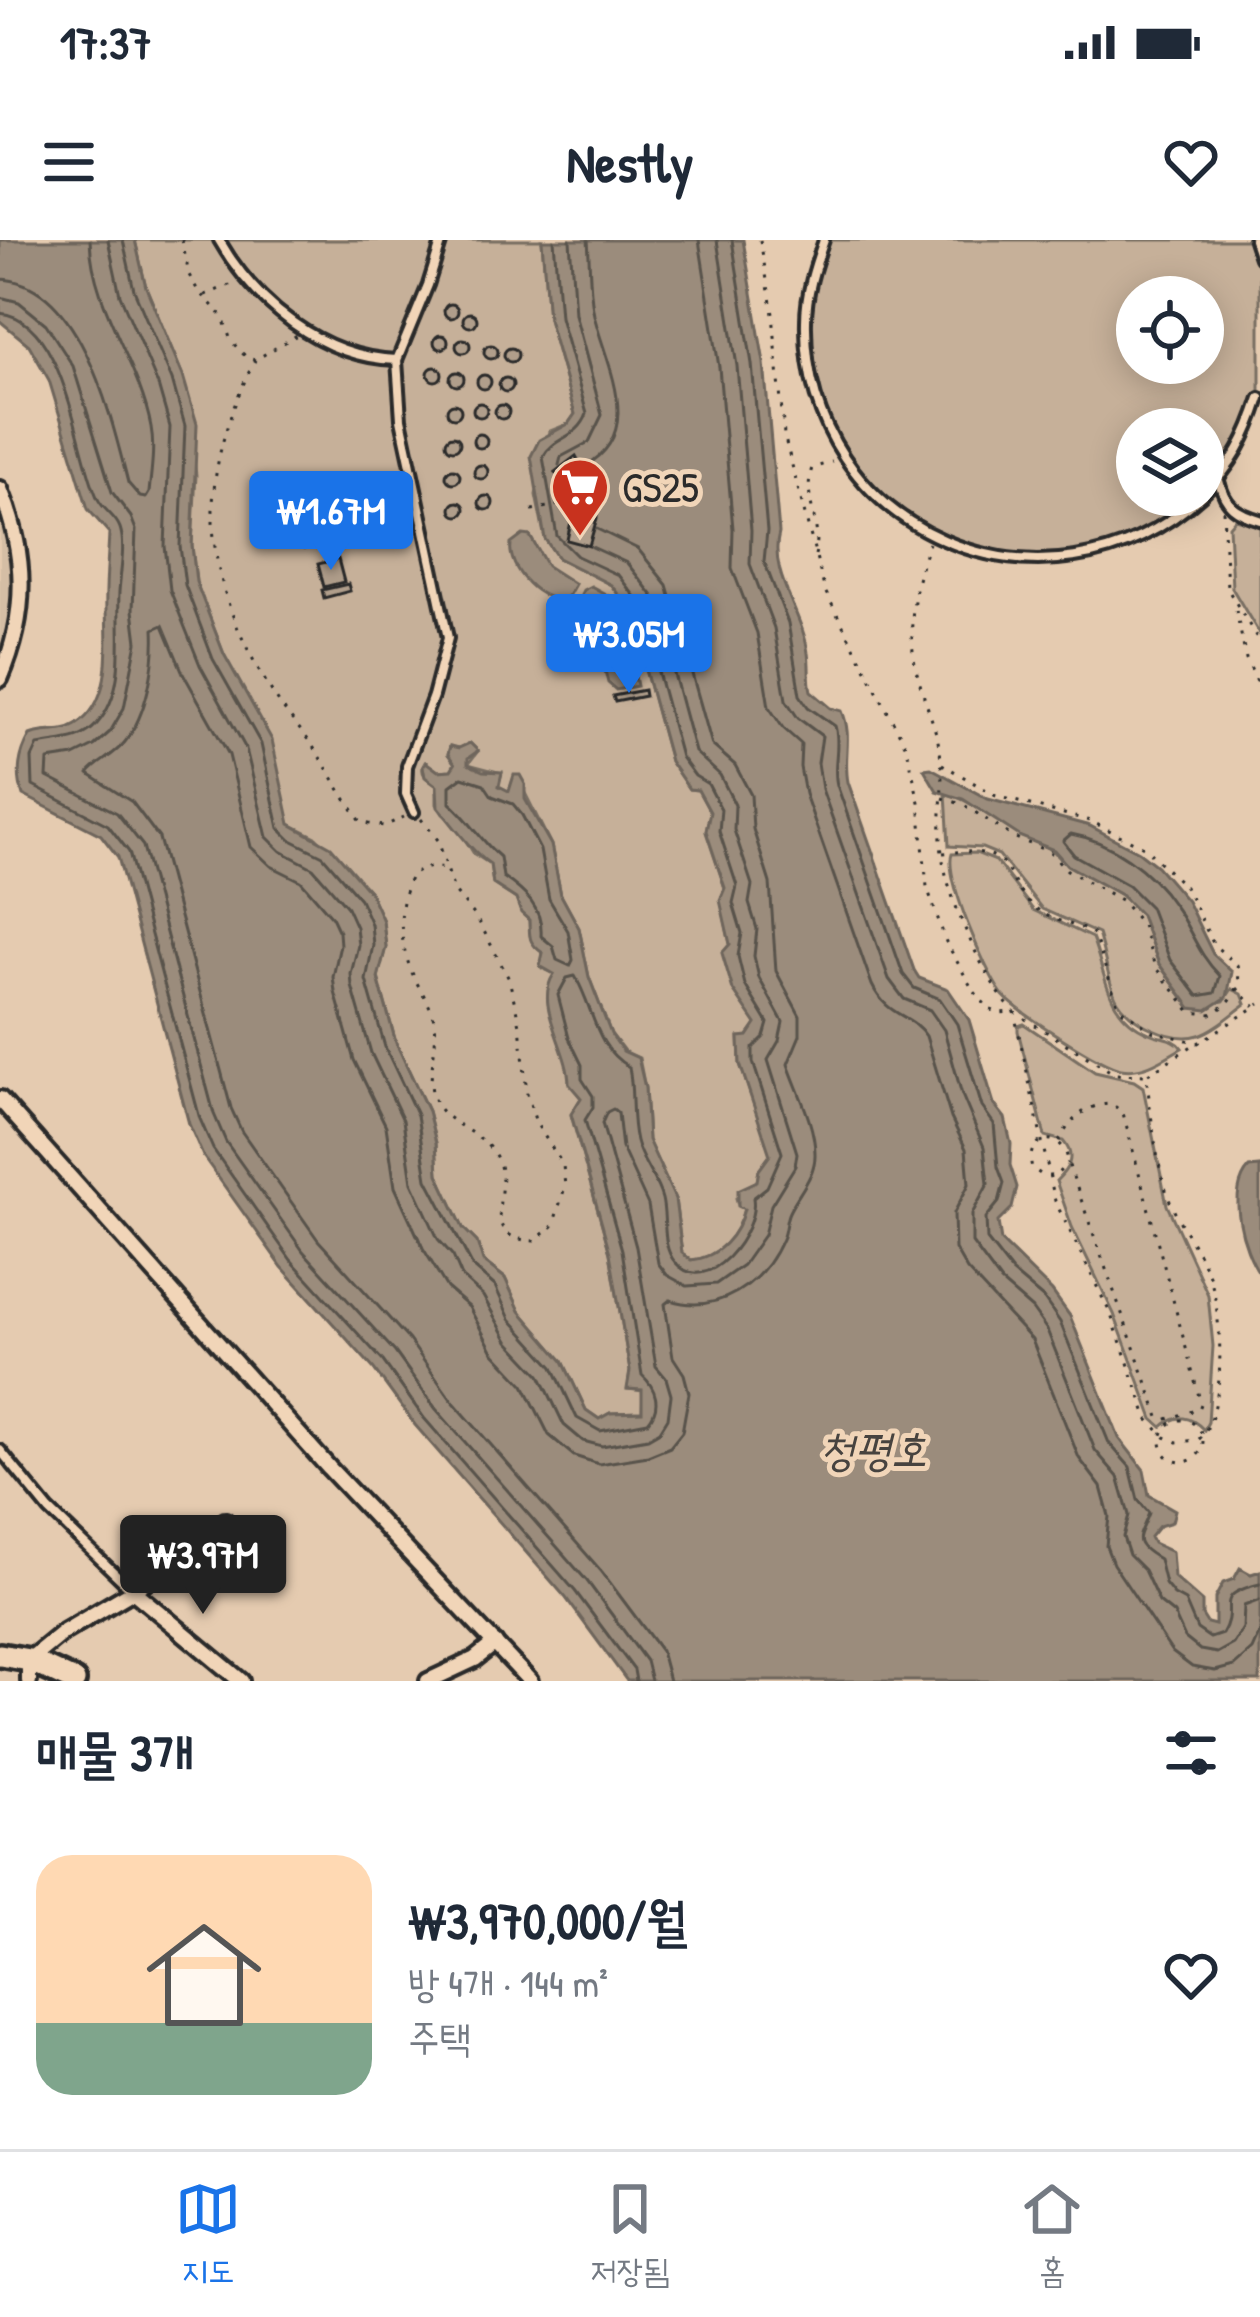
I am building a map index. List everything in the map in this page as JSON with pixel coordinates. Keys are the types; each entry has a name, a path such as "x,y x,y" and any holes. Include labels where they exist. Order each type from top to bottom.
{"main road":[{"path":"0,1655 29,1670 74,1681"},
{"path":"8,1681 29,1670"}],"street":[{"path":"0,489 18,539 23,598 14,648 0,679"},
{"path":"0,1099 329,1468 530,1681"},
{"path":"29,1670 62,1633 133,1591 225,1521"},
{"path":"133,1591 241,1681"},
{"path":"428,1681 475,1659 495,1643"}],"lane":[{"path":"219,240 260,298 302,329 351,352 397,360"},
{"path":"414,812 406,794 406,766 433,696 448,638 401,419 397,360 442,240"},
{"path":"824,240 811,278 806,322 815,395 845,459 896,513 931,536 992,556 1055,562 1101,554 1144,537 1178,516"},
{"path":"1255,240 1260,258"},
{"path":"1224,472 1248,436 1260,398"},
{"path":"1224,500 1236,512 1260,520"},
{"path":"0,1450 49,1510 133,1591"}],"path":[{"path":"182,240 189,275 223,317 231,341 255,360"},
{"path":"760,240 773,314 784,435 814,556 842,628 907,748 919,802 927,887 946,942 989,1009 1014,1012"},
{"path":"203,296 244,279"},
{"path":"302,329 284,346 255,360 231,409 214,475 212,538 224,590 275,697 362,823 385,826 414,812 434,832 454,891 477,918 509,979 520,1025 526,1094 536,1123 566,1172 553,1226 533,1241 513,1237 500,1222 497,1208 502,1178 492,1150 440,1109 433,1098 435,1024 407,959 402,916 411,876 424,868 445,867"},
{"path":"814,556 818,530 807,483 812,468 845,459"},
{"path":"532,510 573,502"},
{"path":"1224,516 1227,589 1260,643"},
{"path":"931,536 916,581 912,638 916,673 940,763 941,853 951,889 997,994 1014,1012 1115,1074 1146,1075 1258,1003 1237,988"},
{"path":"1236,608 1246,659 1260,688"},
{"path":"940,763 996,796 1101,824 1144,847 1185,886 1214,945 1237,964 1237,988 1220,1010 1203,1015 1190,1012 1155,967 1142,925 1121,900 1067,870 1050,852 1013,837 941,794"},
{"path":"941,853 974,850 998,857 1039,911 1094,935 1111,994 1132,1021 1198,1042"},
{"path":"1014,1012 1049,1177 1066,1225 1111,1315 1148,1419 1162,1435 1188,1442 1202,1437"},
{"path":"1146,1075 1171,1202 1208,1273 1219,1344 1215,1412 1196,1456 1177,1461 1162,1448 1162,1435 1170,1424 1183,1420 1196,1425 1202,1437"},
{"path":"1059,1141 1088,1108 1112,1104 1123,1113 1202,1406"},
{"path":"1067,1163 1061,1173 1049,1177 1037,1173 1030,1162 1031,1149 1041,1140 1059,1141 1067,1150 1067,1163 1159,1417 1164,1420 1202,1406 1215,1412"}],"shaded area":[{"path":"135,240 542,240 548,319 575,414 568,424 550,431 536,495 545,539 558,558 611,585 628,607 670,761 689,789 698,790 710,812 706,832 725,888 721,901 730,944 723,953 757,1024 747,1037 739,1037 740,1064 771,1155 757,1181 736,1198 744,1208 737,1227 710,1255 691,1260 682,1253 675,1199 648,1140 639,1058 624,1051 611,1034 589,977 579,928 561,895 551,845 523,789 513,780 509,792 498,786 502,773 468,764 478,751 470,743 450,746 448,754 455,763 451,770 438,771 425,762 423,773 437,786 437,804 443,814 455,823 474,854 490,864 493,884 516,899 529,920 532,942 543,953 542,968 555,974 549,987 550,1013 566,1053 569,1080 581,1098 571,1115 610,1253 630,1371 628,1389 643,1391 642,1412 610,1413 599,1419 586,1410 563,1361 520,1311 505,1278 483,1261 438,1174 428,1111 396,1043 378,977 386,947 383,921 370,892 316,837 290,824 196,582 192,546 196,475 183,376 146,287"},
{"path":"824,240 1254,240 1260,258 1260,397 1248,436 1224,467 1224,408 1116,408 1116,516 1174,516 1122,545 1079,557 1035,561 991,556 949,543 909,520 872,488 846,456 815,394 808,354 809,317"},
{"path":"0,501 13,529 16,600 0,645"},
{"path":"1235,519 1260,526 1260,635 1232,588 1229,526"},
{"path":"946,793 1050,849 1121,895 1141,915 1159,964 1191,1008 1224,1001 1232,989 1242,994 1246,1004 1217,1026 1188,1037 1164,1033 1130,1015 1116,998 1098,934 1042,909 999,855 982,848 949,846"},
{"path":"976,853 996,861 1033,910 1092,938 1110,993 1124,1016 1182,1048 1145,1067 1121,1069 1078,1048 1010,1002 986,966 954,882 952,854"},
{"path":"1024,1024 1095,1072 1143,1087 1167,1205 1208,1295 1213,1346 1204,1430 1184,1418 1162,1427 1153,1419 1056,1181 1067,1167 1070,1152 1063,1141 1045,1136 1018,1031"}],"water":[{"name":"청평호","path":"0,240 135,240 146,287 183,376 197,424 192,546 196,582 224,654 272,740 290,824 331,847 370,892 383,921 386,947 378,978 396,1043 428,1111 438,1174 483,1261 505,1278 520,1311 563,1361 586,1410 599,1419 610,1413 642,1412 642,1390 627,1389 630,1371 610,1253 571,1114 581,1098 569,1084 547,999 554,974 540,966 543,953 532,942 529,920 516,899 493,884 490,864 438,807 437,786 425,777 423,766 426,762 438,771 451,770 455,764 448,754 450,746 470,743 478,751 468,758 468,764 502,772 499,786 509,791 514,775 520,775 525,799 551,845 561,895 579,928 589,977 611,1034 623,1051 638,1058 648,1140 675,1199 682,1253 691,1260 710,1255 732,1236 741,1219 744,1209 738,1206 738,1190 757,1181 770,1155 740,1064 739,1037 748,1036 756,1024 733,990 722,953 730,944 720,900 725,888 706,831 710,812 698,790 689,789 670,761 628,607 611,585 558,558 545,539 531,456 539,440 568,424 575,414 548,319 542,240 743,240 764,363 778,563 805,638 811,691 842,711 848,782 914,970 919,978 948,989 969,1020 994,1104 1005,1118 1017,1187 1012,1208 998,1222 1001,1241 1052,1291 1070,1316 1119,1438 1144,1470 1149,1495 1175,1510 1172,1522 1159,1526 1150,1537 1172,1552 1174,1577 1202,1602 1207,1623 1215,1625 1215,1598 1223,1583 1234,1579 1240,1568 1251,1574 1260,1571 1260,1681 627,1681 566,1598 282,1267 203,1156 189,1124 118,857 101,835 23,795 20,764 30,735 76,725 88,715 102,688 109,533 88,509 49,380 29,345 0,321"},
{"path":"523,535 530,536 547,566 575,584 567,598 537,591 520,574 511,544"},
{"path":"591,586 618,601 623,632 598,635 589,618 574,609 583,590"},
{"path":"628,640 637,686 616,690 608,683 600,650"},
{"path":"931,768 988,799 1090,826 1139,852 1187,901 1213,954 1232,972 1227,997 1207,1010 1191,1008 1159,964 1141,915 1121,895 1067,865 1054,850 1021,837 963,799 937,791 924,769"},
{"path":"1260,1167 1260,1274 1243,1236 1238,1205 1242,1178 1249,1168"}],"building":[{"path":"451,304 458,311 451,318 444,311"},
{"path":"470,313 477,320 470,327 463,320"},
{"path":"441,335 448,342 441,349 434,342"},
{"path":"463,339 470,346 463,353 456,346"},
{"path":"491,345 498,352 491,359 484,352"},
{"path":"511,348 518,355 511,362 504,355"},
{"path":"435,367 442,374 435,381 428,374"},
{"path":"457,372 464,379 457,386 450,379"},
{"path":"484,375 491,382 484,389 477,382"},
{"path":"506,378 513,385 506,392 499,385"},
{"path":"480,403 487,410 480,417 473,410"},
{"path":"454,404 461,411 454,418 447,411"},
{"path":"502,405 509,412 502,419 495,412"},
{"path":"480,434 487,441 480,448 473,441"},
{"path":"453,436 460,443 453,450 446,443"},
{"path":"576,456 596,494 597,518 589,546 567,540 572,496 555,472"},
{"path":"481,465 488,472 481,479 474,472"},
{"path":"453,469 460,476 453,483 446,476"},
{"path":"486,496 493,503 486,510 479,503"},
{"path":"458,502 465,509 458,516 451,509"},
{"path":"311,518 317,546 304,549 298,521"},
{"path":"325,523 335,533 325,543 315,533"},
{"path":"338,559 344,582 324,587 318,564"},
{"path":"348,584 350,591 324,598 322,590"},
{"path":"644,690 645,696 615,702 613,696"}],"place":[{"name":"GS25","path":"580,538"}]}
